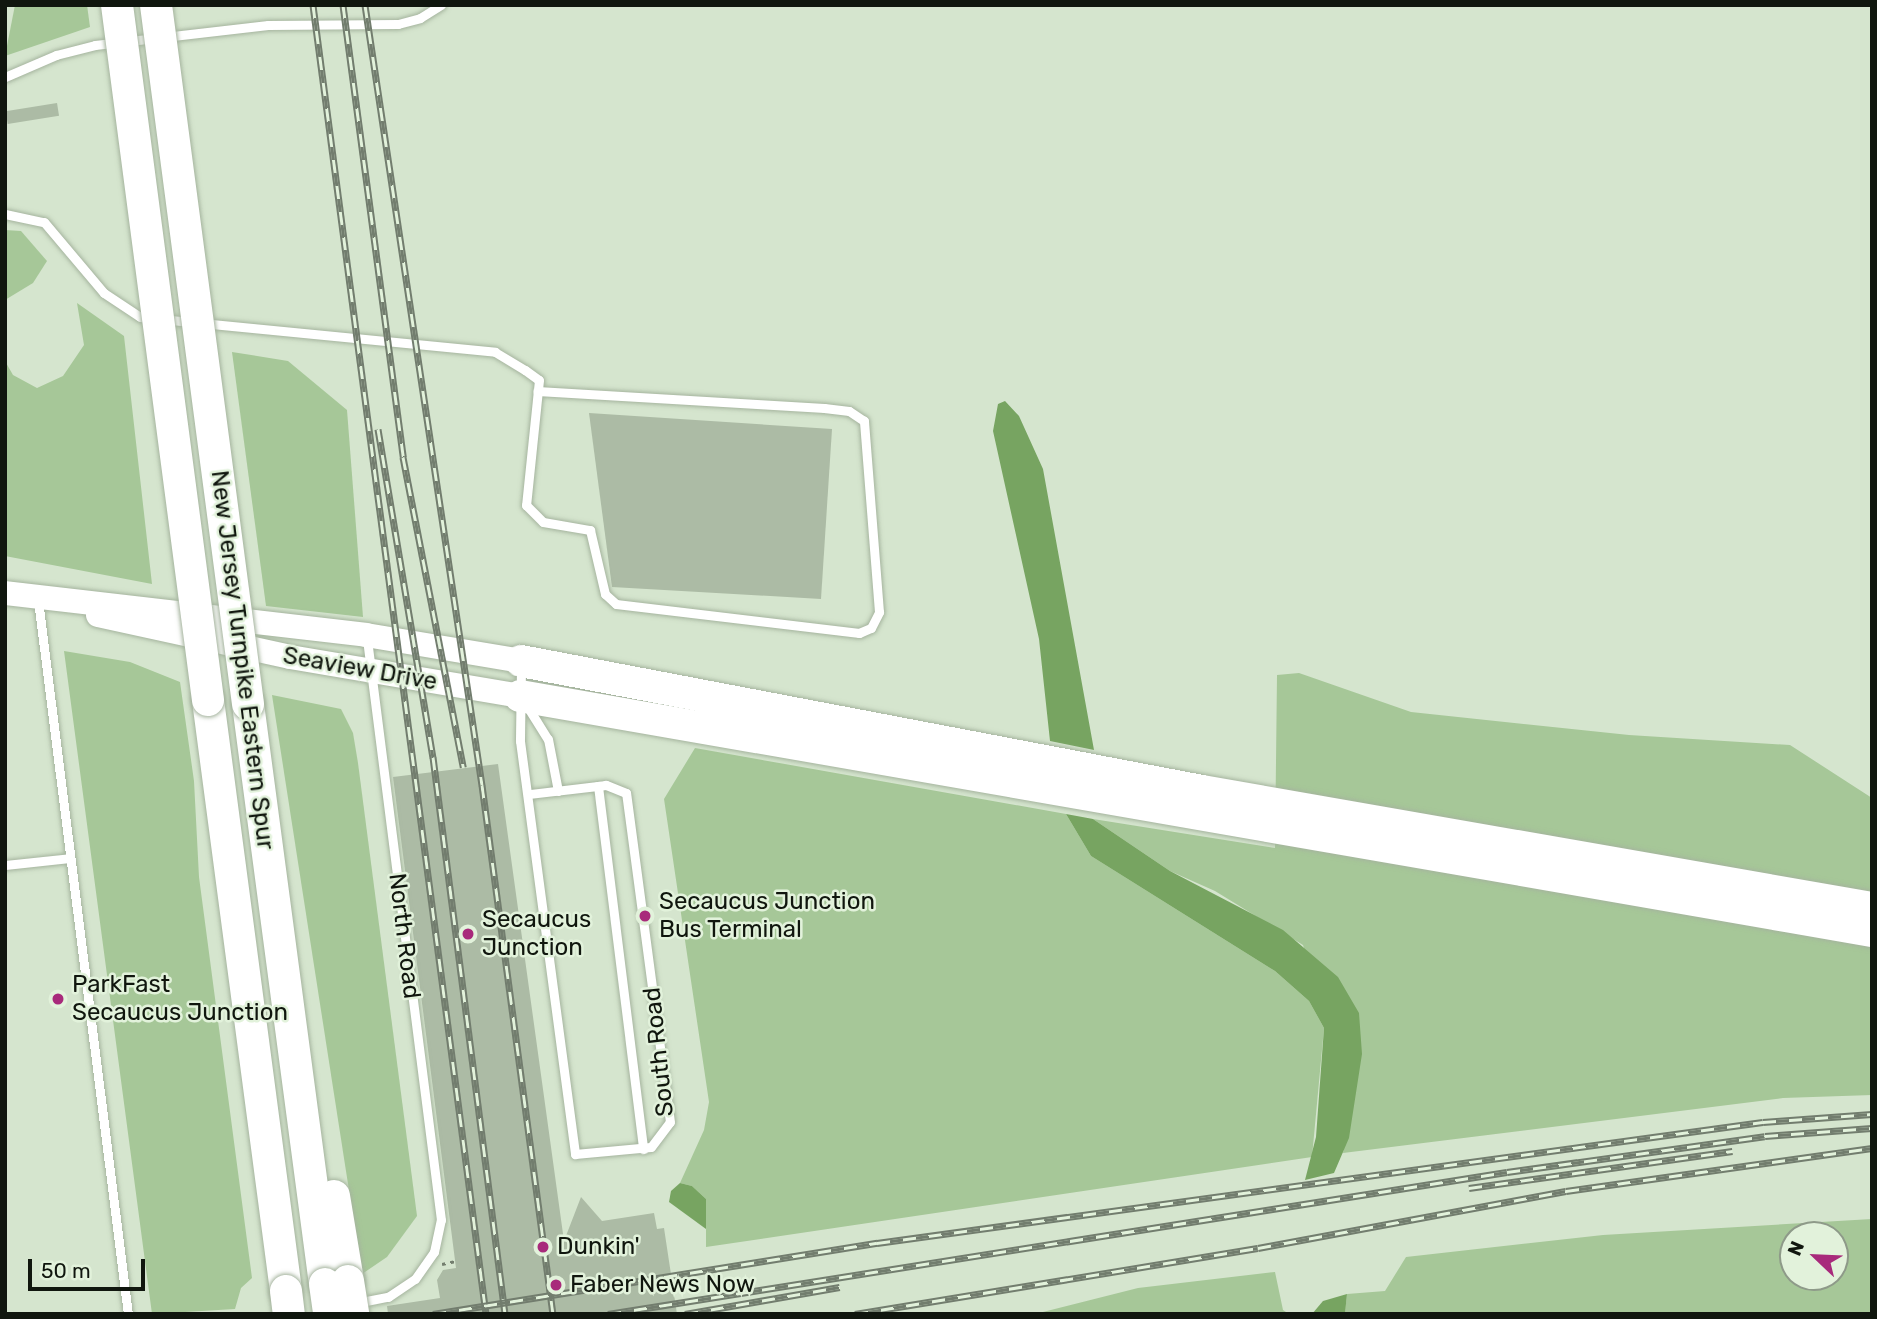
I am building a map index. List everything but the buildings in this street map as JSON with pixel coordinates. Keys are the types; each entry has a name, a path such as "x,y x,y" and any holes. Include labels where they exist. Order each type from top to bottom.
{"highway":[{"name":"New Jersey Turnpike Eastern Spur","path":"117,5 208,701 309,1302"},
{"name":"New Jersey Turnpike Eastern Spur","path":"156,5 286,992 309,1302"},
{"path":"521,661 1188,788 1872,908"},
{"path":"520,696 1872,931"},
{"path":"309,1302 353,1314"}],"main road":[{"name":"Seaview Drive","path":"5,593 160,631 370,672 520,696"},
{"name":"Seaview Drive","path":"38,599 165,609 366,635 521,661"}],"lane":[{"path":"5,77 56,55 95,45 268,25 398,24 420,18 441,5"},
{"path":"5,214 44,222 104,293 141,317 495,352 539,380 526,505 543,522 590,530 605,594 616,604 859,633 871,628 879,612 863,421 849,411 538,391"},
{"path":"38,599 128,1314"},
{"name":"North Road","path":"309,1302 395,1293 421,1273 439,1236 440,1213 366,635"},
{"name":"South Road","path":"521,661 520,741 575,1154 643,1149 657,1144 670,1122 626,793 598,786"},
{"path":"520,696 548,738 558,790"},
{"path":"529,794 598,786 643,1149"},
{"path":"5,865 70,859"}],"shaded area":[{"path":"15,5 87,5 90,27 5,56"},
{"path":"5,230 21,231 47,261 33,283 5,300"},
{"path":"77,303 124,336 152,584 5,556 5,361 13,375 37,388 63,376 84,345"},
{"path":"232,352 288,361 347,410 363,617 266,606"},
{"path":"1005,401 1019,416 1043,469 1094,750 1050,741 1039,639 993,431 998,404"},
{"path":"64,651 130,662 180,682 194,781 199,877 252,1278 241,1288 235,1309 152,1314"},
{"path":"1299,673 1411,712 1629,735 1790,745 1872,798 1872,1095 1783,1098 1343,1153 1353,1099 1303,945 1215,891 1170,871 1093,819 1275,848 1277,675"},
{"path":"272,695 341,709 353,733 358,763 417,1216 387,1257 362,1274"},
{"path":"695,748 1066,814 1091,856 1275,971 1309,1001 1324,1028 1312,1157 706,1247 706,1199 692,1186 680,1183 704,1130 709,1102 664,799"},
{"path":"1066,814 1093,819 1170,871 1283,930 1338,977 1359,1013 1362,1054 1349,1138 1334,1173 1305,1180 1316,1137 1324,1028 1309,1001 1275,971 1091,856"},
{"path":"680,1183 692,1186 706,1199 706,1229 669,1202 671,1191"},
{"path":"1872,1219 1872,1314 1345,1314 1347,1294 1385,1291 1406,1257 1603,1235 1779,1225 1779,1291 1849,1291 1849,1221 1838,1221"},
{"path":"1275,1272 1283,1310 1289,1314 1035,1314 1138,1288"},
{"path":"1347,1294 1345,1314 1312,1314 1323,1301"}],"railway":[{"path":"313,5 486,1313"},
{"path":"343,5 403,457 463,767"},
{"path":"365,5 482,785 553,1314"},
{"path":"378,429 433,757 505,1314"},
{"path":"433,1314 877,1243 1763,1122 1872,1114"},
{"path":"608,1314 1507,1172 1765,1136 1872,1128"},
{"path":"855,1314 1258,1248 1566,1191 1872,1148"},
{"path":"1469,1188 1732,1151"},
{"path":"685,1314 840,1287"}],"place":[{"name":"Secaucus Junction Bus Terminal","path":"645,916"},
{"name":"Secaucus Junction","path":"468,934"},
{"name":"ParkFast Secaucus Junction","path":"58,999"},
{"name":"Dunkin'","path":"543,1247"},
{"name":"Faber News Now","path":"556,1285"}]}
